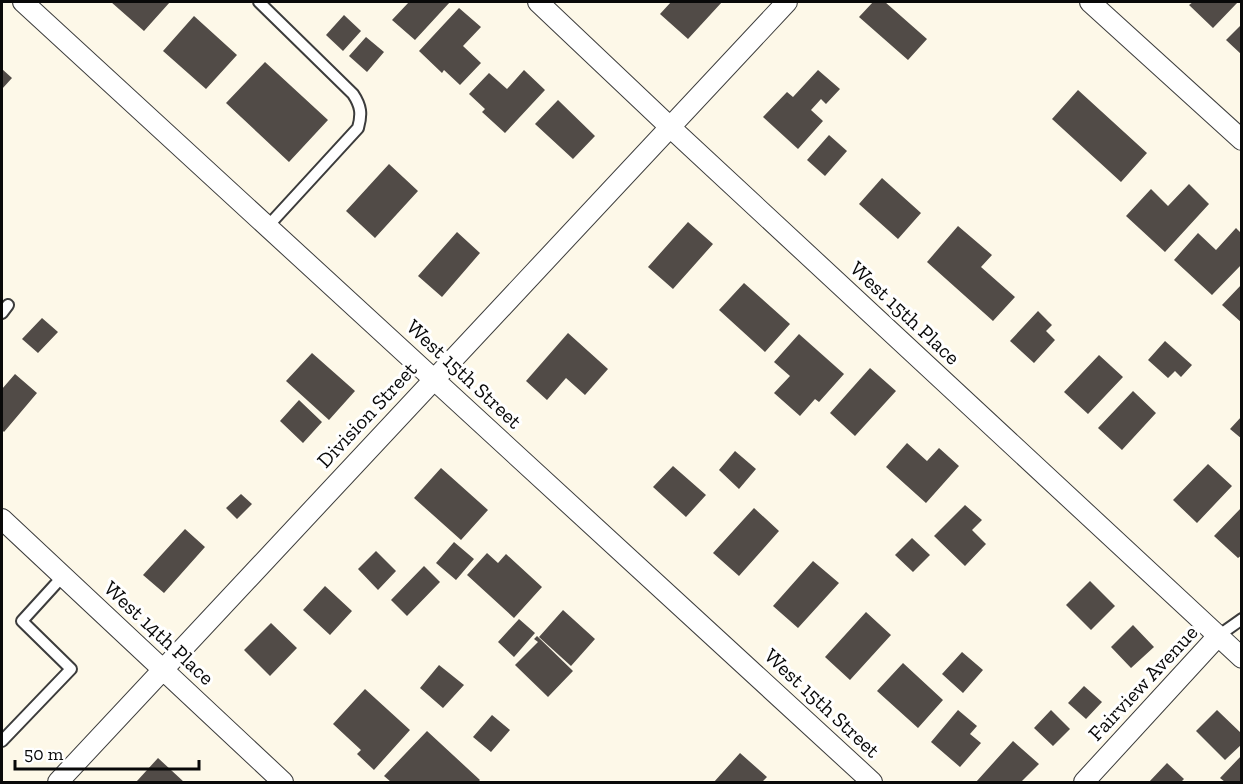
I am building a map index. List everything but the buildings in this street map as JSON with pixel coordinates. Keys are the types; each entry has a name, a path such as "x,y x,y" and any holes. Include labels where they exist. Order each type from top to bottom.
{"street":[{"name":"West 15th Street","path":"24,2 872,783"},
{"name":"West 15th Place","path":"538,2 1242,658"},
{"name":"Division Street","path":"58,783 787,2"},
{"path":"1090,2 1242,140"},
{"name":"West 14th Place","path":"2,519 283,783"},
{"name":"Fairview Avenue","path":"1084,783 1218,636"}],"lane":[{"path":"259,2 353,94 360,104 361,117 358,128 268,226"},
{"path":"2,741 71,669 22,621 63,576"},
{"name":"Fairview Avenue","path":"1218,636 1242,619"}]}
